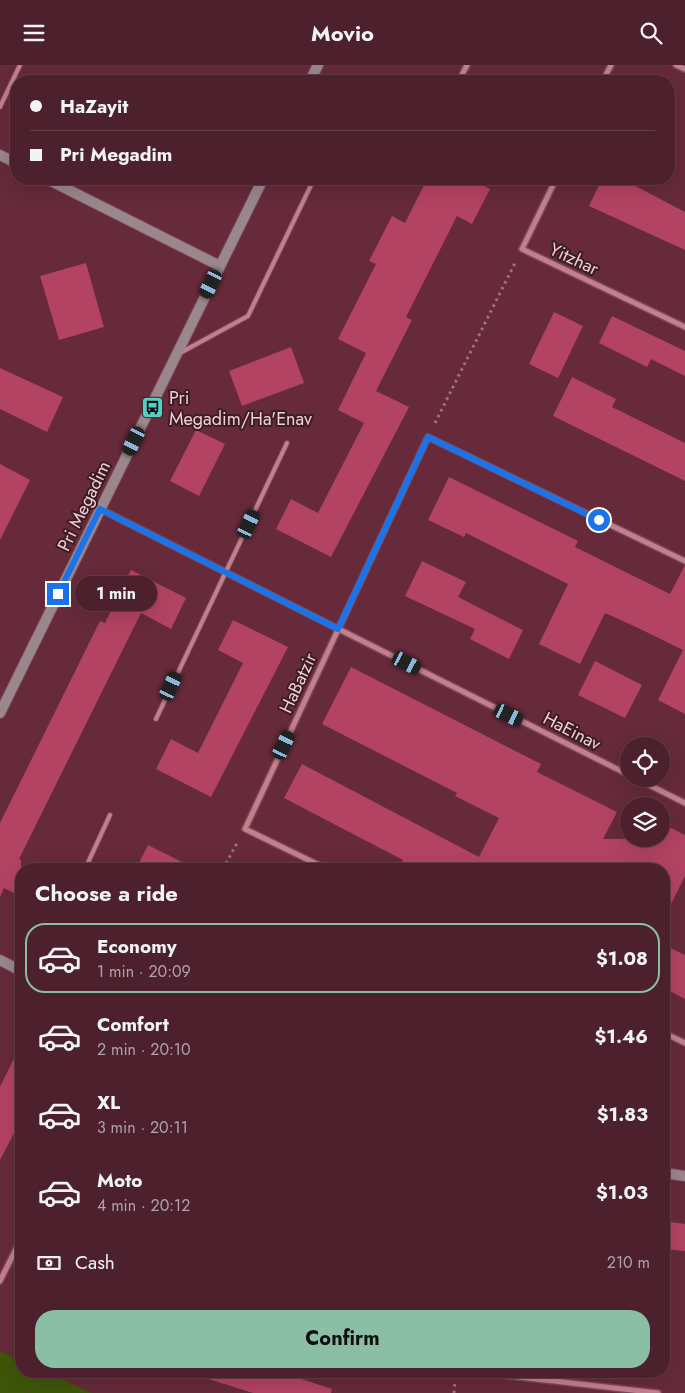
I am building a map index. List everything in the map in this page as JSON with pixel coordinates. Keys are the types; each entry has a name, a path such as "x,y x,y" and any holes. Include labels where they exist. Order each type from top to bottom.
{"street":[{"path":"676,65 685,69"},
{"path":"59,185 220,266"},
{"name":"Pri Megadim","path":"0,713 260,185"},
{"name":"Yitzhar","path":"553,185 522,249 685,327"},
{"path":"428,437 685,561"},
{"name":"HaBatzir","path":"244,829 428,437"},
{"name":"HaEinav","path":"100,509 620,770"},
{"path":"653,787 685,803"},
{"path":"244,829 315,863"},
{"path":"0,960 15,968"},
{"path":"670,1036 685,1043"},
{"path":"670,1174 685,1175"},
{"path":"0,1281 15,1251"},
{"path":"527,1378 658,1393"}],"lane":[{"path":"0,107 10,86"},
{"path":"176,355 248,316 311,185"},
{"path":"156,719 287,443"},
{"path":"88,863 110,815"}],"path":[{"path":"428,437 522,249"},
{"path":"227,863 244,829"}],"green space":[{"path":"0,1351 15,1358 15,1378 59,1378 92,1393 0,1393"}],"building":[{"path":"424,185 482,185 490,189 472,224 457,216 406,317 412,320 376,391 409,407 331,557 276,529 291,499 318,513 364,423 338,410 366,353 338,339 376,264 369,261 392,216 405,223"},
{"path":"599,185 633,185 685,212 685,250 589,206"},
{"path":"86,263 104,327 59,340 40,276"},
{"path":"554,312 583,326 558,378 529,364"},
{"path":"612,316 685,351 685,376 651,359 647,367 599,343"},
{"path":"291,347 304,383 242,406 229,371"},
{"path":"0,368 63,397 47,432 0,409"},
{"path":"572,377 616,399 612,407 685,443 685,481 553,416"},
{"path":"196,430 225,444 199,496 170,481"},
{"path":"0,464 30,480 0,540"},
{"path":"449,477 578,541 575,547 670,594 685,565 685,714 658,700 683,650 638,628 605,613 580,664 539,644 568,584 466,533 464,537 428,520"},
{"path":"422,561 466,582 458,597 523,630 509,659 470,639 475,629 405,596"},
{"path":"131,570 186,598 171,629 141,613 19,859 21,863 15,863 15,894 4,888 0,897 0,823 100,621 105,623"},
{"path":"233,620 288,647 211,797 156,769 171,739 198,753 243,663 218,650"},
{"path":"595,661 642,685 625,718 578,695"},
{"path":"351,667 541,764 537,772 617,812 603,839 620,839 620,847 670,847 670,828 685,835 685,876 670,906 670,863 404,863 402,862 403,860 284,798 302,764 479,857 499,818 455,796 457,793 322,724"},
{"path":"148,845 184,863 139,863"},
{"path":"670,948 685,955 685,999 670,991"},
{"path":"15,1056 15,1131 0,1160 0,1087"},
{"path":"670,1222 685,1224 685,1251 670,1250"},
{"path":"205,1378 298,1378 332,1389 331,1393 253,1393"}],"place":[{"name":"Pri Megadim/Ha'Enav","path":"153,408"}],"route":[{"path":"58,594 100,509 338,629 428,437 599,520"}]}
